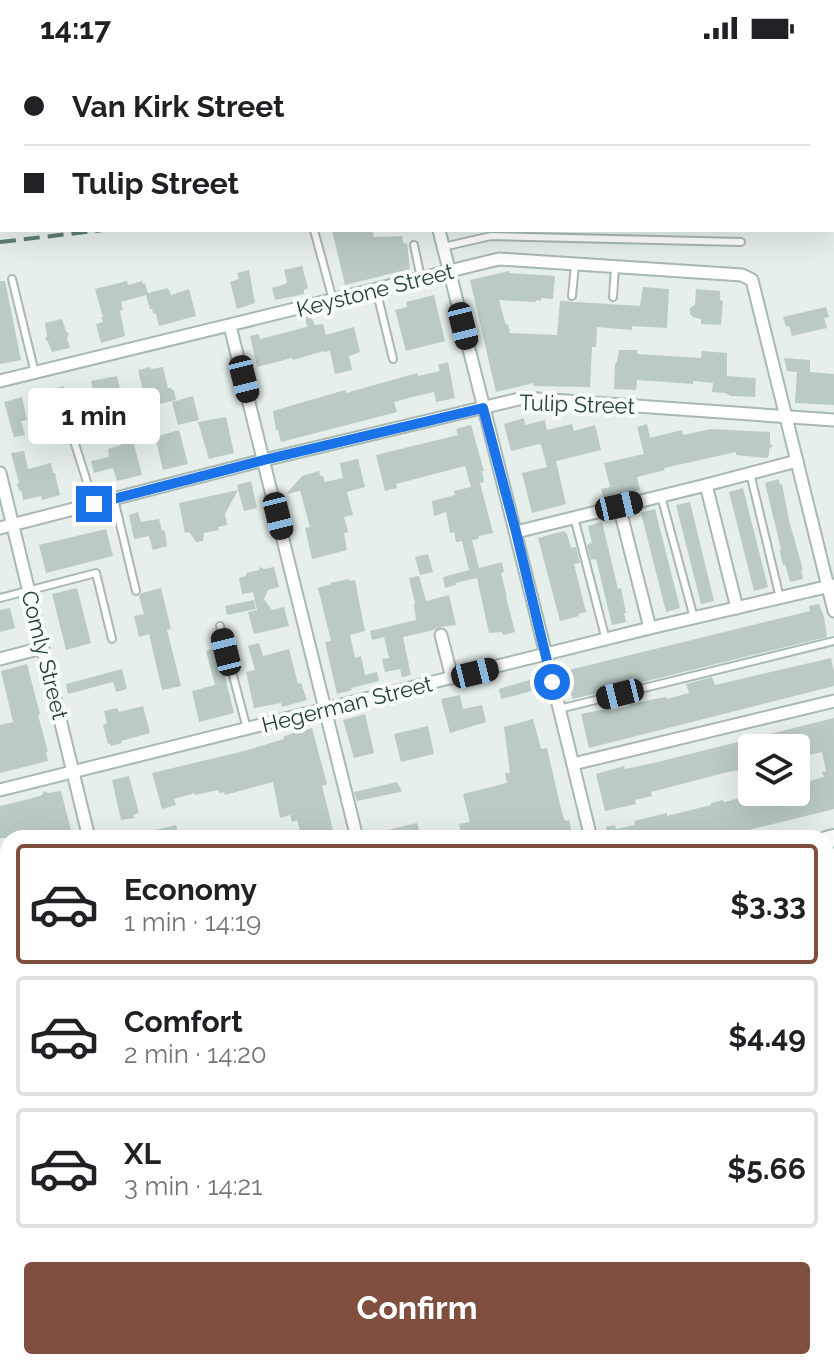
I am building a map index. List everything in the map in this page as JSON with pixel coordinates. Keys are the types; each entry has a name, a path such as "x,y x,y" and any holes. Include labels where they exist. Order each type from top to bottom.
{"street":[{"path":"439,232 589,830"},
{"name":"Keystone Street","path":"0,381 499,259 742,275 752,280 786,417"},
{"path":"230,326 355,830"},
{"name":"Tulip Street","path":"0,528 523,398 834,420"},
{"path":"786,417 831,585 834,611"},
{"path":"516,532 797,461"},
{"name":"Comly Street","path":"0,473 87,830"},
{"path":"706,485 737,608"},
{"path":"619,506 650,628"},
{"name":"Hegerman Street","path":"0,790 831,585"},
{"path":"441,635 452,678"},
{"path":"0,659 42,648"},
{"path":"573,764 834,701"}],"lane":[{"path":"315,232 333,300"},
{"path":"443,247 491,236 741,242"},
{"path":"414,245 421,278"},
{"path":"572,296 575,264"},
{"path":"613,297 615,267"},
{"path":"12,279 35,373"},
{"path":"376,289 393,359"},
{"path":"75,444 94,504"},
{"path":"750,473 780,598"},
{"path":"661,496 694,618"},
{"path":"114,499 136,591"},
{"path":"574,517 606,640"},
{"path":"0,598 96,573 112,639"},
{"path":"220,626 247,729"},
{"path":"559,709 834,641"}],"building":[{"path":"332,232 373,232 374,237 402,236 404,244 407,243 410,269 345,285"},
{"path":"302,266 308,288 304,294 275,300 272,288 287,282 284,270"},
{"path":"249,270 255,303 237,309 230,282 239,279 237,273"},
{"path":"509,271 555,276 553,299 541,298 536,302 499,300 510,333 557,335 560,301 640,306 643,287 669,289 667,328 632,326 632,330 597,327 596,347 592,347 590,387 533,386 534,383 496,392 470,280"},
{"path":"0,281 5,281 21,360 0,364"},
{"path":"127,281 128,285 142,281 148,293 168,288 171,295 189,289 196,316 159,326 146,295 121,302 125,336 101,343 96,324 103,322 103,317 95,289"},
{"path":"696,289 720,291 720,300 723,301 721,325 701,324 701,319 690,314 690,308 695,305"},
{"path":"434,295 445,341 406,351 395,310 407,307 406,302"},
{"path":"826,307 829,317 824,318 827,328 792,336 789,326 786,327 783,317"},
{"path":"310,314 315,325 323,324 326,335 354,327 360,352 349,356 352,370 335,374 330,351 257,367 250,336 259,334 260,339 307,327 305,315"},
{"path":"62,319 69,334 70,348 52,352 45,339 45,323"},
{"path":"619,350 701,358 702,351 727,353 727,376 756,378 755,397 712,392 713,383 693,381 693,384 637,380 636,390 614,389"},
{"path":"784,358 810,360 810,372 834,374 834,405 795,403 797,372 787,371"},
{"path":"448,362 455,398 436,402 434,392 412,397 394,402 397,412 281,442 273,411 345,390 346,393 417,373 418,376 440,371 438,365"},
{"path":"163,367 168,388 174,390 176,400 147,407 138,370"},
{"path":"117,376 125,409 99,414 91,381"},
{"path":"64,386 68,403 72,405 70,409 75,428 63,431 65,439 56,442 45,413 47,408 43,392"},
{"path":"193,396 199,420 178,425 172,402"},
{"path":"22,397 27,420 21,421 25,435 14,437 4,402"},
{"path":"226,417 234,453 209,459 198,422"},
{"path":"524,418 525,425 545,420 547,430 572,424 574,431 595,425 601,450 556,461 566,504 532,513 522,473 547,467 541,445 511,451 504,424"},
{"path":"647,424 650,438 682,430 683,435 711,429 770,432 773,446 767,458 736,455 736,452 664,468 637,477 640,490 604,499 601,489 610,487 604,463 644,454 637,427"},
{"path":"471,425 484,471 484,482 480,483 493,533 472,540 479,568 502,562 504,572 501,573 515,632 503,635 502,632 489,633 477,578 445,588 443,577 469,570 462,541 456,542 454,532 450,533 446,512 434,516 432,501 471,487 465,466 396,484 397,488 385,491 376,455 458,435 456,429"},
{"path":"179,430 188,464 163,470 155,437"},
{"path":"133,441 142,475 117,481 113,468 94,473 91,461 109,457 108,449"},
{"path":"24,451 28,469 51,463 60,495 42,500 41,496 23,500 11,453"},
{"path":"358,459 365,487 347,492 353,515 344,517 348,532 344,533 347,550 312,559 305,528 310,527 300,491 286,494 302,476 319,471 325,482 343,478 340,463"},
{"path":"779,479 803,570 803,579 790,582 783,565 765,483"},
{"path":"251,481 257,508 244,511 237,485"},
{"path":"743,488 768,587 754,591 729,492"},
{"path":"238,490 225,514 227,525 204,533 203,541 196,542 189,532 185,533 179,503"},
{"path":"690,502 714,601 701,604 676,505"},
{"path":"655,509 680,608 666,612 641,513"},
{"path":"138,512 141,522 159,519 167,546 153,550 149,536 134,539 129,515"},
{"path":"602,522 626,613 626,622 612,625 596,559 591,560 587,545 592,543 588,526"},
{"path":"106,529 113,556 46,573 39,545"},
{"path":"564,531 571,548 576,547 580,563 574,564 586,612 560,621 538,538"},
{"path":"428,554 433,572 420,575 415,557"},
{"path":"260,567 274,567 279,587 268,590 264,599 272,610 284,607 289,626 254,634 248,612 257,610 253,592 242,594 239,578"},
{"path":"419,576 426,601 449,595 456,625 403,637 411,675 402,677 400,669 385,672 382,659 389,658 384,637 372,640 370,631 416,620 409,578"},
{"path":"355,580 365,631 350,635 355,658 361,656 365,675 377,672 379,681 337,694 325,642 331,641 318,588"},
{"path":"77,588 91,643 66,650 52,594"},
{"path":"161,588 171,629 167,630 181,686 162,690 149,634 139,637 134,616 144,614 139,596"},
{"path":"254,600 256,609 227,615 225,606"},
{"path":"819,604 827,637 573,699 570,692 565,671 810,611 809,606"},
{"path":"10,608 15,628 0,632 0,610"},
{"path":"259,643 263,656 289,649 298,684 301,683 307,700 282,707 281,703 254,708 246,672 255,670 248,646"},
{"path":"218,648 234,713 199,722 192,691 215,685 206,651"},
{"path":"831,658 834,686 589,748 581,714 689,693 686,684 712,677 715,685"},
{"path":"27,664 48,761 0,773 0,725 13,722 1,671"},
{"path":"122,669 127,689 116,692 113,682 68,694 66,684"},
{"path":"533,679 536,690 501,699 499,689"},
{"path":"460,695 463,709 482,705 486,722 450,733 441,699"},
{"path":"143,706 150,733 111,746 108,744 103,725 107,723 104,711 117,708 119,712"},
{"path":"365,714 374,753 354,758 343,720"},
{"path":"834,718 834,809 749,830 607,830 606,827 615,825 616,829 635,825 634,821 667,813 667,816 723,800 738,799 738,806 810,806 810,781 824,777 822,772 826,771 822,752 810,755 810,734 770,734"},
{"path":"533,719 541,749 547,748 562,813 565,821 569,820 571,830 460,830 459,824 470,822 463,794 507,783 505,773 510,773 504,727"},
{"path":"428,726 434,754 401,762 394,734"},
{"path":"312,728 327,784 322,786 333,830 300,830 297,820 292,822 290,815 280,818 273,782 225,795 218,790 195,793 174,799 176,805 162,809 152,773 244,751 284,739"},
{"path":"738,742 738,770 651,792 652,796 635,800 636,804 605,811 596,774 624,766 625,769"},
{"path":"129,776 139,813 133,815 134,818 121,820 112,780"},
{"path":"397,782 400,792 357,801 354,792"},
{"path":"44,791 61,791 71,830 0,830 0,806 42,795"},
{"path":"417,823 419,830 388,830"},
{"path":"176,825 177,830 155,830"}],"railway":[{"path":"0,242 86,232"}],"route":[{"path":"94,504 483,408 552,682"}]}
